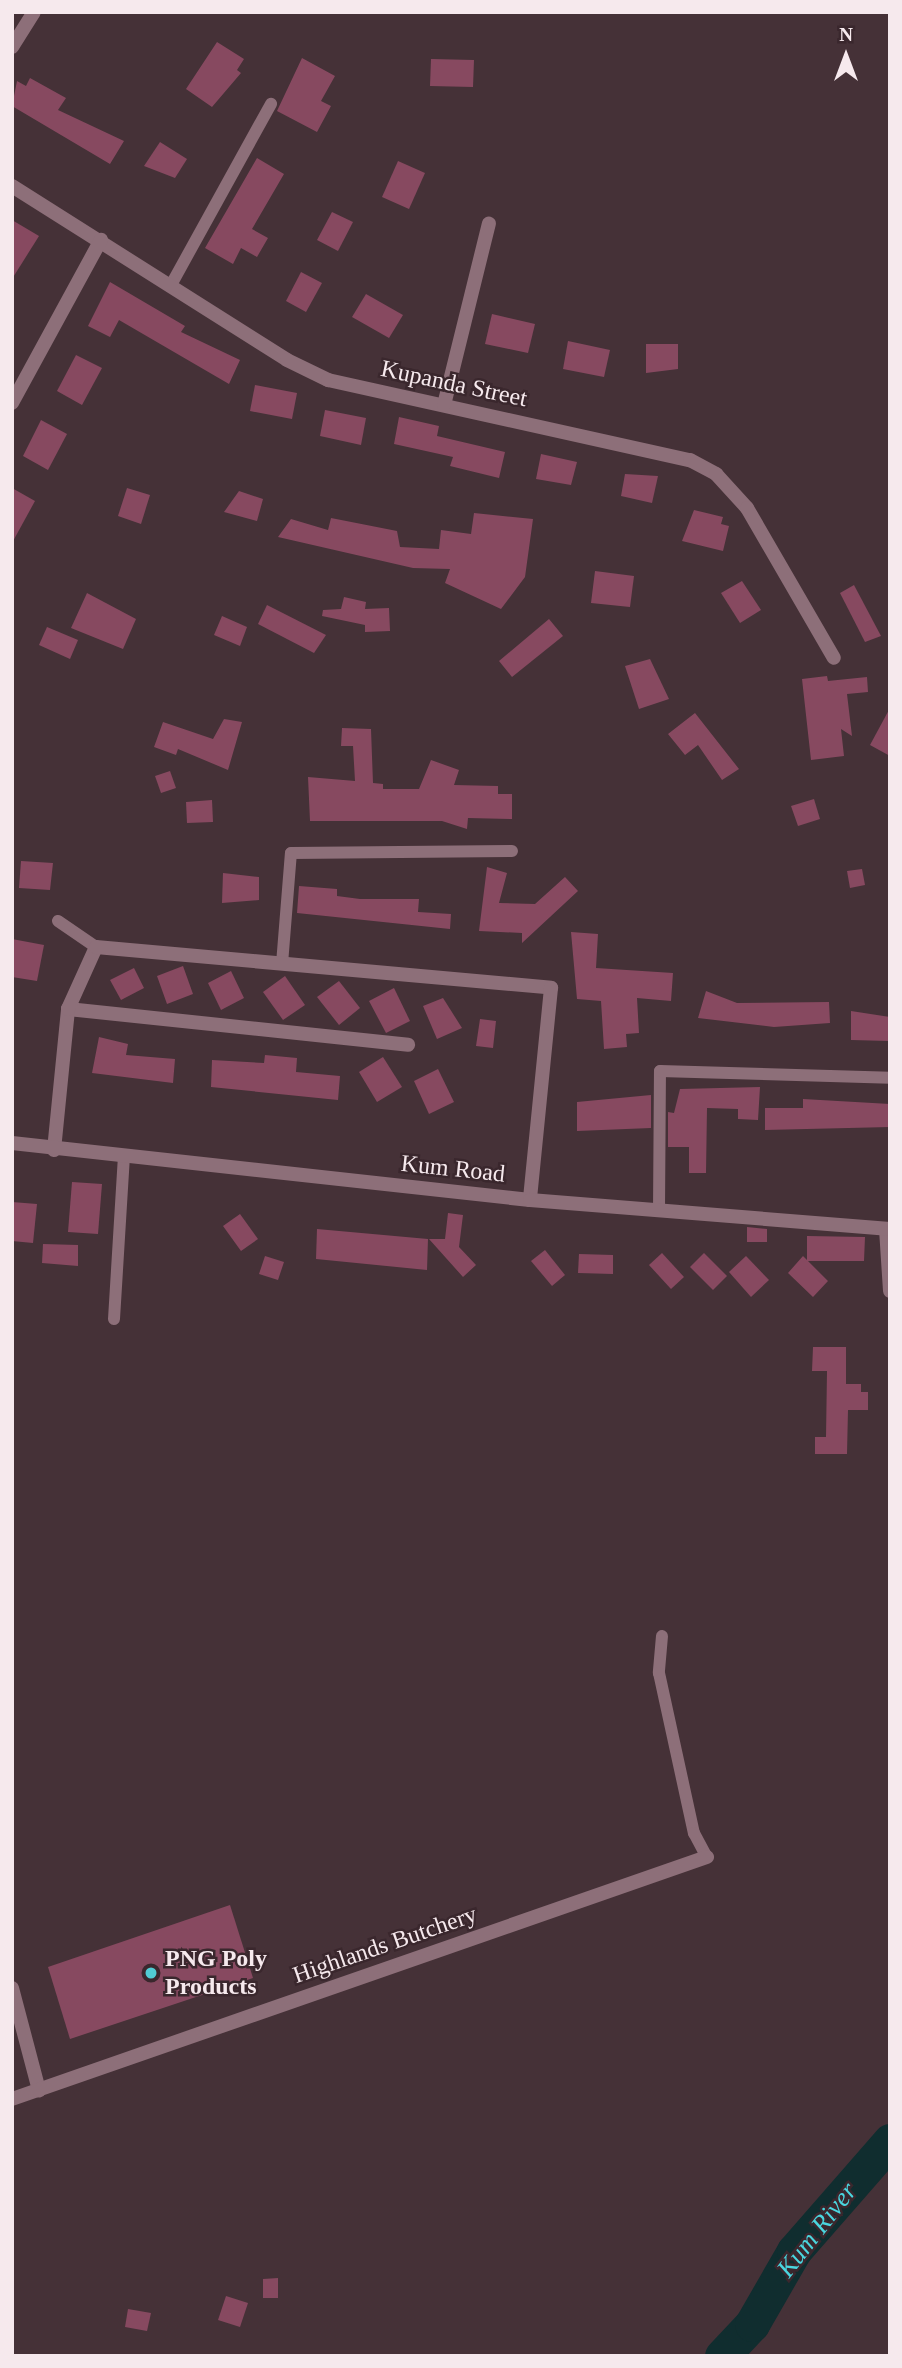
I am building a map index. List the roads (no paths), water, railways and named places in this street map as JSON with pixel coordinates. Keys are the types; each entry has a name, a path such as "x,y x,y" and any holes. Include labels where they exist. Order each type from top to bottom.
{"street":[{"path":"12,47 34,12"},
{"name":"Kupanda Street","path":"12,186 328,380 690,460 716,474 747,508 834,658"},
{"path":"444,405 489,223"},
{"path":"12,403 101,240"},
{"path":"54,1150 68,1009 96,947 551,988 530,1200"},
{"path":"68,1009 408,1045"},
{"name":"Kum Road","path":"12,1143 54,1150 530,1200 888,1229"},
{"path":"888,1229 890,1291"},
{"name":"Highlands Butchery","path":"12,2098 706,1857"},
{"path":"12,1989 39,2090"}],"lane":[{"path":"171,285 271,104"},
{"path":"282,964 290,853 512,851"},
{"path":"58,921 96,947"},
{"path":"659,1210 660,1071 890,1078"},
{"path":"114,1319 124,1157"},
{"path":"662,1636 659,1673 694,1833 706,1857"}],"waterway":[{"name":"Kum River","path":"722,2356 752,2324 794,2251 890,2141"}],"place":[{"name":"PNG Poly Products","path":"151,1973"}]}
